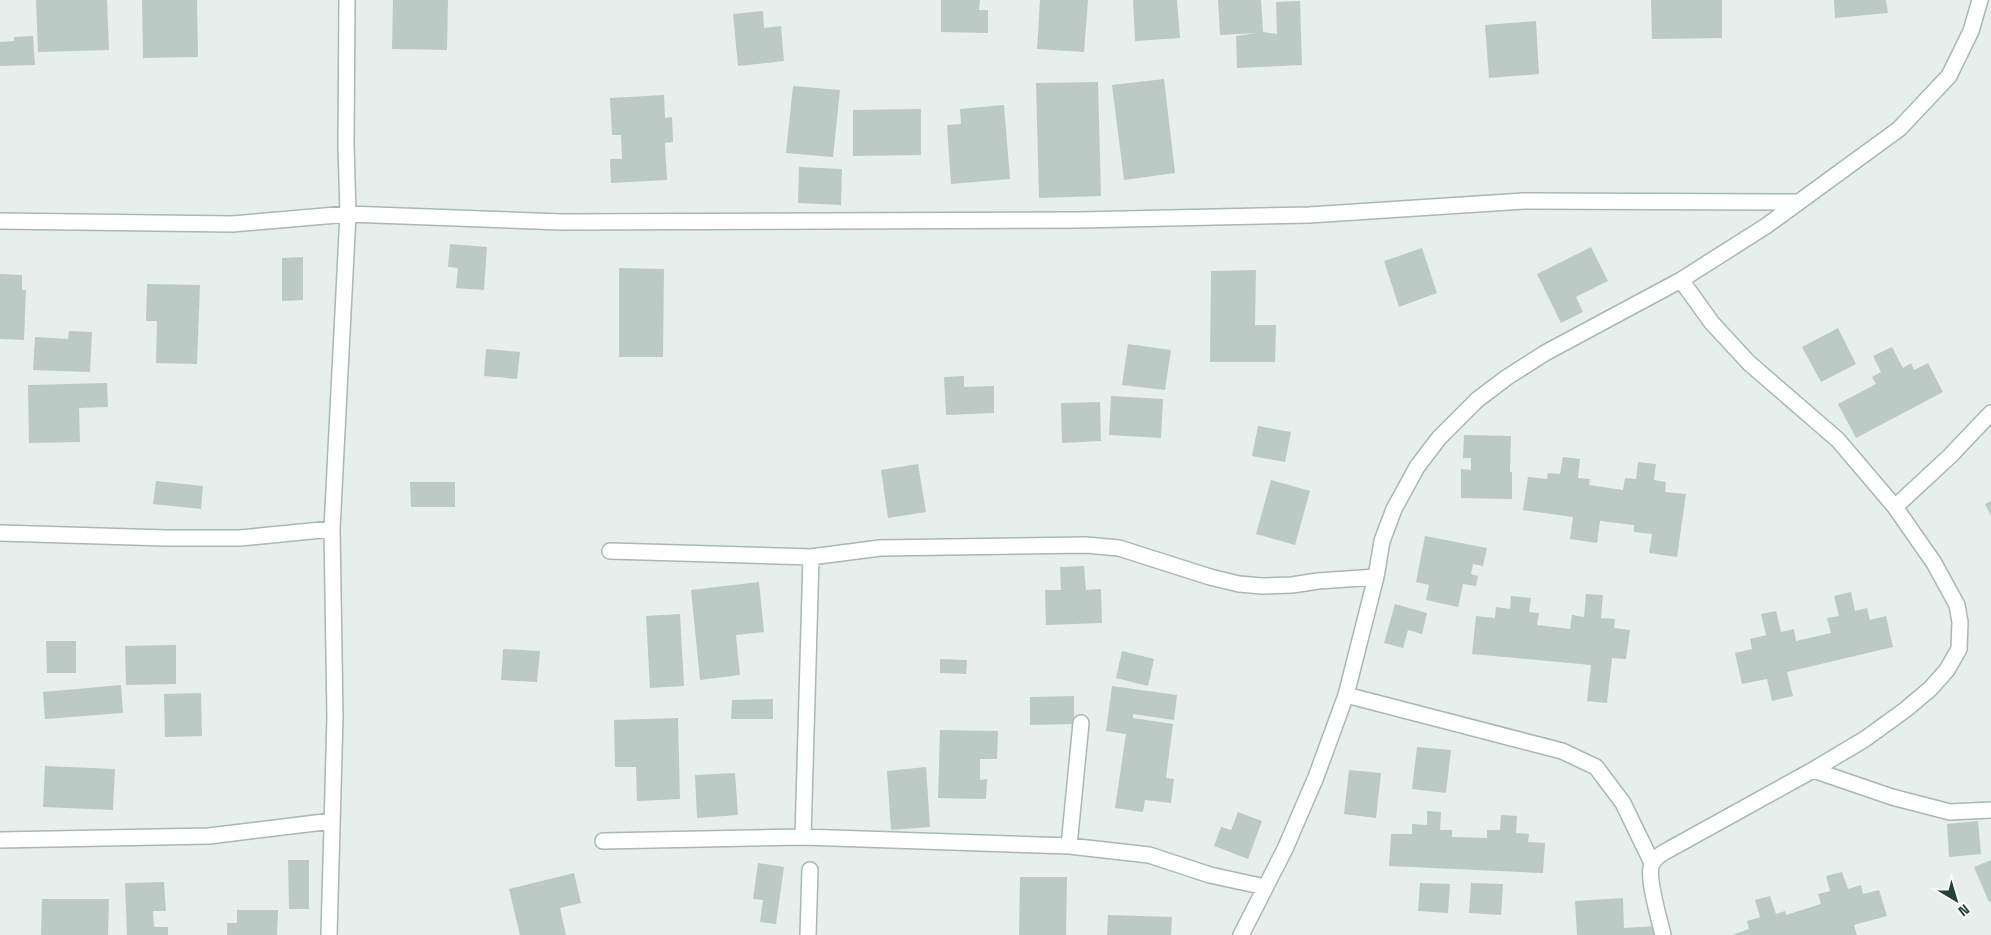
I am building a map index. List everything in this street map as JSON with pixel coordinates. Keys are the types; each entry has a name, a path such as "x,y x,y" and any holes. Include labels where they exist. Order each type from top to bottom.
{"street":[{"path":"329,935 335,717 332,529 348,214 346,145 347,0"},
{"path":"1241,935 1284,849 1316,777 1346,695 1376,577 1382,541 1394,509 1417,467 1439,438 1477,400 1506,378 1546,353 1681,280 1766,226 1899,129 1949,76 1971,31 1980,0"},
{"path":"0,221 232,224 348,214 562,222 910,222 1309,215 1524,201 1798,202"},
{"path":"1663,935 1650,872 1652,863 1659,855 1813,770 1865,739 1905,710 1930,689 1946,670 1959,649 1960,622 1957,605 1934,563 1895,507 1838,440 1737,350 1712,323 1681,280"},
{"path":"1895,507 1950,456 1991,413"},
{"path":"0,533 166,538 240,538 332,529"},
{"path":"610,551 811,557 880,548 1086,545 1119,548 1210,577 1239,584 1262,586 1292,585 1318,581 1376,577"},
{"path":"803,837 811,557"},
{"path":"1346,695 1562,751 1596,767 1623,803 1652,863"},
{"path":"1069,846 1081,724"},
{"path":"1813,770 1892,797 1950,812 1991,810"},
{"path":"0,840 209,836 332,821"},
{"path":"603,840 803,837 1069,846 1149,854 1210,875 1265,887"},
{"path":"808,935 810,870"}],"building":[{"path":"36,0 107,0 109,50 38,52"},
{"path":"142,0 197,0 198,57 143,58"},
{"path":"393,0 448,0 447,50 392,49"},
{"path":"941,0 980,0 979,10 988,10 988,33 941,32"},
{"path":"1040,0 1088,0 1084,52 1037,49"},
{"path":"1133,0 1177,0 1180,38 1135,41"},
{"path":"1218,0 1261,0 1263,32 1277,34 1276,2 1300,1 1302,65 1237,68 1236,36 1256,33 1220,35"},
{"path":"1651,0 1722,0 1722,38 1652,39"},
{"path":"1834,0 1886,0 1888,13 1835,18"},
{"path":"763,11 764,28 781,26 784,61 738,66 733,14"},
{"path":"1536,21 1539,74 1489,78 1485,25"},
{"path":"33,36 35,65 0,66 0,42 14,41 14,37"},
{"path":"1164,79 1175,173 1124,180 1112,85"},
{"path":"1098,82 1101,196 1039,198 1036,83"},
{"path":"793,86 840,90 833,157 786,153"},
{"path":"664,95 665,118 672,117 673,142 665,143 667,180 611,183 610,159 622,159 621,135 612,135 610,98"},
{"path":"1004,105 1010,179 951,184 947,125 961,124 960,109"},
{"path":"921,109 921,155 853,156 853,110"},
{"path":"799,167 842,169 841,205 798,203"},
{"path":"450,244 487,247 484,290 456,288 458,268 448,267"},
{"path":"1591,247 1608,281 1576,297 1583,312 1561,323 1537,274"},
{"path":"1422,248 1437,293 1399,307 1384,261"},
{"path":"303,257 303,300 282,301 282,258"},
{"path":"619,268 664,269 663,357 619,357"},
{"path":"1256,270 1255,325 1276,325 1275,362 1210,362 1211,271"},
{"path":"0,274 22,275 22,290 26,290 24,340 0,339"},
{"path":"147,284 200,285 197,364 156,363 157,321 146,321"},
{"path":"1838,328 1856,364 1821,382 1802,347"},
{"path":"69,331 92,332 90,372 33,370 35,337 68,339"},
{"path":"1128,344 1171,350 1165,390 1122,385"},
{"path":"1892,347 1903,368 1911,363 1914,370 1928,363 1943,392 1856,438 1838,404 1876,384 1872,377 1881,372 1873,356"},
{"path":"486,349 520,352 517,379 484,376"},
{"path":"964,376 964,387 994,386 994,413 946,415 944,377"},
{"path":"107,383 108,407 79,408 80,442 29,443 28,385"},
{"path":"1111,396 1163,399 1161,438 1109,435"},
{"path":"1100,402 1101,441 1062,443 1061,403"},
{"path":"1258,426 1291,432 1285,462 1252,456"},
{"path":"1464,435 1511,436 1510,472 1512,472 1512,499 1461,498 1461,469 1471,470 1471,458 1463,458"},
{"path":"1563,457 1580,459 1578,478 1590,479 1589,485 1623,490 1625,478 1636,479 1638,462 1656,464 1654,480 1666,482 1665,492 1686,494 1677,557 1649,553 1652,534 1634,532 1634,525 1600,521 1597,543 1570,539 1573,517 1523,510 1528,477 1547,479 1548,473 1560,474"},
{"path":"918,464 926,512 888,518 881,470"},
{"path":"1271,480 1310,491 1295,545 1256,534"},
{"path":"156,481 203,486 201,509 153,504"},
{"path":"410,482 455,482 455,507 411,507"},
{"path":"1991,501 1991,516 1985,504"},
{"path":"1425,536 1487,548 1483,566 1473,564 1471,574 1478,576 1476,586 1463,584 1458,607 1426,600 1429,585 1416,582"},
{"path":"1084,566 1086,590 1101,589 1102,623 1046,625 1045,590 1061,590 1060,567"},
{"path":"759,582 764,632 736,635 740,675 700,680 691,590"},
{"path":"1851,592 1855,611 1867,608 1870,620 1886,616 1893,647 1787,672 1793,696 1772,701 1767,679 1742,684 1735,653 1752,649 1750,639 1766,635 1761,614 1776,611 1781,632 1794,629 1796,641 1831,633 1827,618 1839,616 1834,596"},
{"path":"1586,594 1603,595 1601,618 1615,619 1614,628 1630,630 1626,659 1612,658 1607,703 1587,701 1591,665 1472,654 1476,616 1495,618 1496,607 1510,609 1511,596 1531,598 1529,612 1539,613 1537,625 1570,629 1572,615 1584,617"},
{"path":"1395,604 1427,613 1422,634 1408,630 1403,648 1384,643"},
{"path":"680,614 684,686 650,688 646,616"},
{"path":"46,641 76,641 76,673 47,673"},
{"path":"176,645 176,684 126,685 125,646"},
{"path":"503,649 540,651 537,682 501,680"},
{"path":"1122,651 1154,659 1148,686 1116,678"},
{"path":"940,659 967,660 966,674 940,673"},
{"path":"121,685 123,713 45,719 43,692"},
{"path":"1112,686 1177,695 1174,720 1133,714 1133,718 1173,724 1166,778 1174,779 1171,803 1145,800 1143,812 1115,808 1126,734 1106,731"},
{"path":"201,693 202,736 165,737 164,694"},
{"path":"1074,696 1074,724 1030,725 1030,697"},
{"path":"773,699 773,719 731,719 732,700"},
{"path":"678,718 680,799 637,801 636,767 615,767 614,720"},
{"path":"940,730 998,731 997,759 980,759 980,780 987,779 986,799 938,798"},
{"path":"1417,747 1451,750 1446,793 1412,789"},
{"path":"45,766 115,769 113,810 43,807"},
{"path":"926,767 930,827 891,830 887,771"},
{"path":"1349,770 1381,773 1376,818 1344,814"},
{"path":"735,773 738,815 697,818 695,775"},
{"path":"1427,811 1441,812 1440,830 1452,830 1452,837 1487,838 1487,830 1500,830 1501,815 1517,816 1516,833 1529,834 1528,842 1545,843 1543,873 1389,866 1391,834 1412,834 1412,824 1427,825"},
{"path":"1238,812 1262,821 1248,859 1214,846 1221,827 1231,830"},
{"path":"1978,821 1981,854 1949,857 1947,824"},
{"path":"288,860 309,860 309,909 289,909"},
{"path":"1991,860 1991,901 1989,902 1974,867"},
{"path":"758,863 784,867 776,924 760,922 763,900 753,899"},
{"path":"1842,872 1848,889 1861,885 1863,894 1879,890 1887,916 1854,925 1857,935 1732,935 1749,929 1747,921 1760,917 1755,900 1770,896 1776,914 1785,911 1786,915 1821,904 1818,894 1830,891 1826,876"},
{"path":"574,873 581,903 560,908 566,935 520,935 509,889"},
{"path":"1020,877 1067,877 1066,935 1019,935"},
{"path":"164,882 166,911 153,911 154,927 168,927 168,935 127,935 125,883"},
{"path":"1420,883 1450,884 1448,913 1418,911"},
{"path":"1471,883 1503,884 1501,915 1469,913"},
{"path":"1623,898 1624,928 1655,926 1656,935 1577,935 1575,901"},
{"path":"42,899 109,899 108,935 41,935"},
{"path":"237,910 278,910 277,935 227,935 227,923 237,923"},
{"path":"1108,915 1172,917 1171,935 1107,935"}]}
